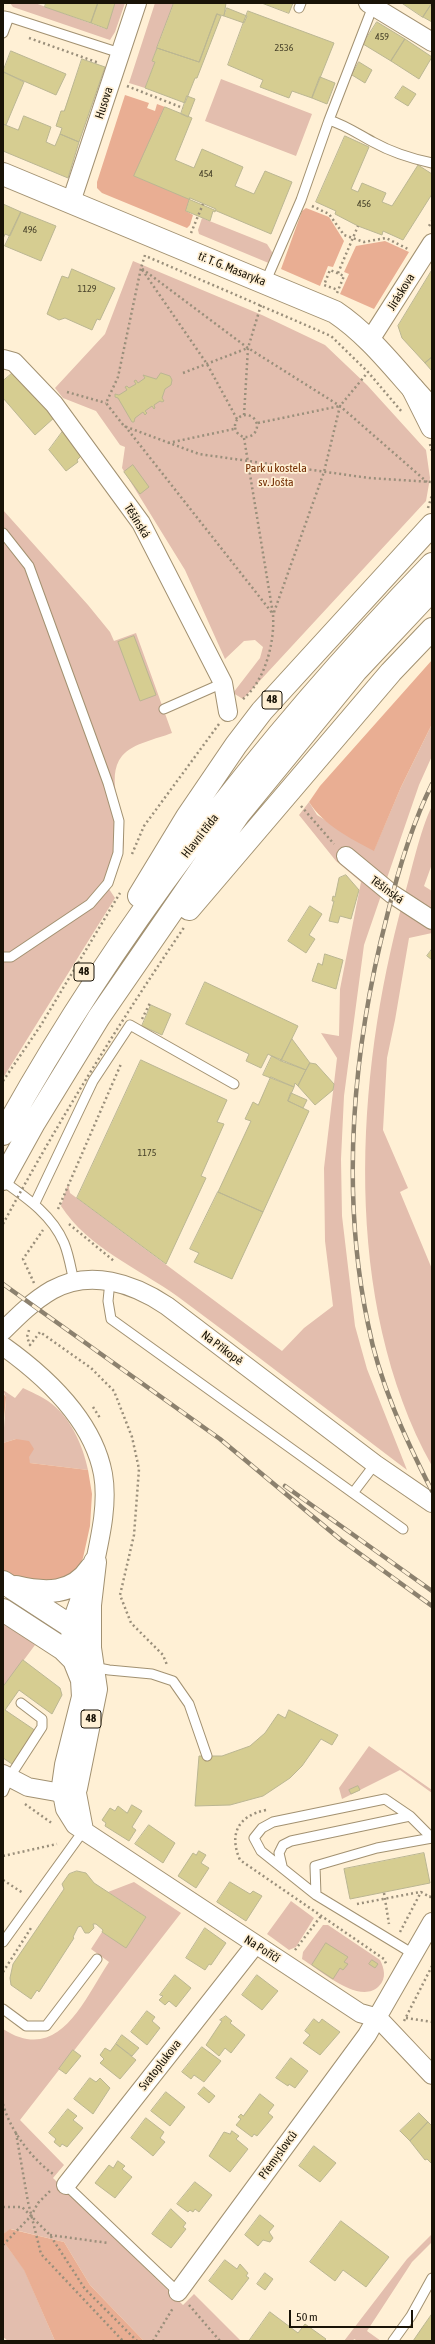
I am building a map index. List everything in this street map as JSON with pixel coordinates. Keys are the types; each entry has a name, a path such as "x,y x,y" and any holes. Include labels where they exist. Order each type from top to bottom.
{"main road":[{"name":"tř. T. G. Masaryka","path":"3,174 335,312 350,322 370,340 432,409"},
{"path":"413,389 432,404"},
{"path":"413,389 429,433"},
{"name":"48","path":"3,1134 47,1058 67,1000 137,895 186,817 236,745 262,711 432,525"},
{"name":"Hlavní třída","path":"137,895 385,614 432,564"},
{"path":"3,1180 66,1070 106,1027 177,921 239,814 356,671 432,590"},
{"path":"177,921 391,672 432,629"},
{"path":"7,1584 41,1592 62,1590 83,1579 94,1562"},
{"path":"72,1627 94,1562"},
{"name":"48","path":"69,1790 78,1772 93,1711 96,1688 86,1658 94,1562"},
{"path":"7,1584 72,1627 86,1658"},
{"path":"42,1635 58,1634 72,1627 90,1605"},
{"path":"3,1610 63,1649 86,1658"}],"street":[{"name":"Husova","path":"71,202 136,3"},
{"path":"370,4 432,42"},
{"name":"Jiráskova","path":"370,340 432,243"},
{"name":"Těšínská","path":"3,359 14,362 54,404 141,523 223,683 228,712"},
{"name":"Těšínská","path":"346,856 392,894 432,920"},
{"name":"Na Příkopě","path":"3,1331 38,1300 53,1290 74,1282 110,1281 145,1292 167,1306 375,1464 430,1502"},
{"path":"3,1346 31,1367 52,1387 78,1419 95,1450 103,1474 103,1490 102,1519 94,1562"},
{"path":"5,1784 69,1790 80,1835"},
{"name":"Na Poříčí","path":"80,1835 286,1964 360,2013 378,2018"},
{"name":"Přemyslovců","path":"178,2292 378,2018 415,1955 432,1922"},
{"name":"Svatoplukova","path":"59,2182 255,1945"},
{"path":"378,2018 432,2075"}],"lane":[{"path":"265,283 301,200 370,4"},
{"path":"4,31 6,16 120,53"},
{"path":"328,120 343,124 375,143 419,160 432,163"},
{"path":"3,533 29,566 108,783 119,821 118,853 108,883 90,904 11,957 3,958"},
{"path":"164,709 223,683"},
{"path":"35,1203 94,1081 130,1025 136,1030 234,1084"},
{"path":"3,1180 35,1203 50,1221 64,1243 74,1282"},
{"path":"110,1281 108,1301 111,1319 403,1529"},
{"path":"353,1493 375,1464"},
{"path":"86,1658 152,1674 173,1681 189,1704 207,1756"},
{"path":"5,1784 42,1727 42,1719 22,1703"},
{"path":"415,1955 316,1895 262,1851 254,1838 262,1828 273,1822 385,1799 410,1816 432,1838"},
{"path":"282,1866 279,1853 283,1845 410,1816"},
{"path":"3,1942 80,1835"},
{"path":"316,1895 315,1866 377,1848 432,1838"},
{"path":"3,2009 26,2026 46,2026 97,1959"},
{"path":"59,2182 178,2292"},
{"path":"393,2341 411,2316 432,2278"}],"path":[{"path":"4,31 67,54 106,66 104,77 183,108"},
{"path":"301,200 329,214 344,235 364,242 386,238 406,248"},
{"path":"194,226 203,204"},
{"path":"338,273 358,226"},
{"path":"106,403 118,377 144,255 331,336 368,372 406,417"},
{"path":"141,268 248,348 340,406 427,482"},
{"path":"141,268 207,364 237,419"},
{"path":"330,270 338,273 344,276 338,290 324,285 330,270"},
{"path":"244,415 248,348 261,305"},
{"path":"183,372 248,348"},
{"path":"273,615 324,472 340,406 368,372"},
{"path":"54,404 65,391 106,403 273,615"},
{"path":"258,423 340,406"},
{"path":"244,415 252,416 258,423 256,434 244,438 238,436 234,429 234,423 237,419 244,415"},
{"path":"124,426 199,454 369,478 432,482"},
{"path":"167,443 234,429"},
{"path":"429,433 432,454"},
{"path":"130,857 144,826 228,712 249,695 269,658 275,631 244,438"},
{"path":"297,802 320,831 346,856"},
{"path":"3,1082 41,1025 119,894 137,895"},
{"path":"3,1224 40,1155 177,921"},
{"path":"136,1030 150,1003"},
{"path":"29,1288 34,1284 23,1259 50,1221 124,1058"},
{"path":"57,1207 61,1214"},
{"path":"65,1220 83,1237 114,1260"},
{"path":"30,1345 28,1333 34,1323"},
{"path":"5,1784 80,1835"},
{"path":"3,1856 57,1844 60,1841"},
{"path":"3,1880 23,1894"},
{"path":"354,1904 421,1892 430,1897 432,1894"},
{"path":"394,1934 399,1935 421,1892"},
{"path":"384,1893 389,1926"},
{"path":"286,1964 319,1918"},
{"path":"396,2038 432,1966"},
{"path":"406,2018 432,2022"},
{"path":"3,2104 16,2132 35,2158 59,2182 38,2203 31,2216 3,2245"},
{"path":"16,2132 31,2216 41,2254 123,2341"},
{"path":"3,2207 22,2208 31,2216 50,2235 85,2289 137,2341"},
{"path":"50,2235 128,2246"},
{"path":"153,2341 176,2303 178,2292"},
{"path":"178,2292 220,2341"}],"green space":[{"path":"10,3 35,3 106,29 115,3 125,3 115,32 110,40 13,7"},
{"path":"155,3 174,3 152,61 155,62 145,88 129,83"},
{"path":"221,79 312,114 296,156 205,121"},
{"path":"202,218 267,244 272,252 271,264 199,234 198,230"},
{"name":"Park u kostela sv. Jošta","path":"133,261 262,315 325,345 367,385 426,450 430,478 426,501 243,699 233,693 260,658 263,647 255,640 244,641 225,659 185,570 122,468 125,447 120,445 96,411 63,398 55,388 105,334"},
{"path":"3,510 88,605 110,632 114,641 136,633 172,733 132,748 122,756 117,765 115,786 122,821 124,843 121,861 109,889 115,898 3,1078"},
{"path":"432,724 432,756 419,785 364,945 344,1096 341,1159 342,1216 355,1326 367,1369 407,1470 177,1296 99,1246 72,1221 61,1206 68,1184 70,1193 282,1351 304,1328 333,1306 325,1241 324,1168 337,1058 321,1033 339,1036 340,989 361,882 336,861 299,815 309,802 317,815 374,850 401,787"},
{"path":"432,806 432,864 424,886 432,891 432,933 409,938 387,1058 383,1130 408,1188 400,1192 432,1269 432,1466 403,1402 382,1333 370,1261 365,1188 367,1114 374,1040 387,969 403,901 416,852"},
{"path":"23,1388 48,1401 63,1415 79,1441 88,1470 30,1463 16,1439 3,1443 6,1397 3,1390 15,1398"},
{"path":"3,1622 35,1645 3,1688"},
{"path":"369,1746 432,1790 432,1793 400,1770 342,1799 339,1788"},
{"path":"134,1882 181,1913 20,2120 64,2165 53,2178 183,2305 194,2294 241,2341 144,2341 90,2285 64,2242 11,2229 3,2234 3,2029 23,2038 40,2039 54,2034 67,2024 79,2010 109,1962 91,1949 102,1932 126,1947 146,1917 108,1892"},
{"path":"291,1901 314,1918 296,1947 289,1950 267,1934"},
{"path":"323,1925 328,1925 380,1960 384,1970 384,1976 382,1983 379,1986 371,1991 361,1992 351,1989 329,1978 302,1959 303,1952"},
{"path":"432,2234 432,2242 412,2262 367,2331 381,2341 358,2341 354,2339 353,2341 344,2341 407,2259"},
{"path":"3,2241 24,2269 55,2341 8,2341 3,2337"}],"shaded area":[{"path":"125,95 149,103 147,108 155,111 157,104 165,107 135,176 190,198 186,211 193,215 190,225 187,228 102,193 97,188 97,182"},
{"path":"306,208 329,217 344,241 333,267 328,266 320,286 281,269 302,211"},
{"path":"385,241 409,252 374,309 340,294 349,274 344,272 356,246"},
{"path":"432,660 432,724 401,787 374,851 346,836 322,818 309,802 320,786"},
{"path":"3,1393 6,1397 3,1429"},
{"path":"16,1439 29,1441 34,1449 29,1457 30,1463 88,1470 92,1494 90,1526 83,1558 76,1572 57,1585 17,1579 3,1571 3,1443"},
{"path":"10,2229 64,2242 90,2285 144,2341 55,2341 24,2270 3,2241 3,2234"}],"building":[{"path":"46,3 98,3 91,23 45,7"},
{"path":"98,3 115,3 107,29 91,23"},
{"path":"174,3 226,3 224,16 217,14 199,62 157,48"},
{"path":"262,3 293,3 289,13"},
{"path":"402,3 432,3 423,17"},
{"path":"432,3 432,22 423,17"},
{"path":"227,8 247,16 244,23 224,16"},
{"path":"248,11 334,43 312,98 292,91 289,98 260,87 263,80 228,65"},
{"path":"217,14 221,16 197,78 195,78 185,103 145,88 155,62 152,61 157,48 199,62"},
{"path":"377,22 405,39 391,61 363,44"},
{"path":"405,39 432,57 419,79 391,61"},
{"path":"11,51 66,74 56,95 3,72"},
{"path":"82,59 105,67 79,142 60,134 62,128 56,126 61,111 64,111"},
{"path":"359,62 372,70 365,83 352,75"},
{"path":"4,72 24,82 6,125 3,124"},
{"path":"320,77 335,83 327,104 312,98"},
{"path":"403,86 416,94 408,106 395,98"},
{"path":"187,96 195,99 188,117 181,114"},
{"path":"165,107 192,118 175,160 194,168 202,149 243,167 235,186 254,194 265,171 292,182 271,234 134,176"},
{"path":"24,116 51,127 46,142 55,146 60,134 79,142 68,178 3,151 3,124 18,130"},
{"path":"345,136 369,147 351,189 358,192 362,183 386,193 382,202 392,206 418,165 432,174 432,194 403,240 383,231 382,235 358,226 335,214 336,211 316,202"},
{"path":"190,198 216,209 215,212 213,211 210,221 186,211"},
{"path":"3,204 21,212 10,236 5,234 3,239"},
{"path":"21,212 56,226 41,261 5,246"},
{"path":"72,269 115,288 100,320 97,319 92,330 65,318 59,320 47,314 62,276 68,278"},
{"path":"432,270 432,357 425,363 402,338 398,326"},
{"path":"432,357 432,371 425,363"},
{"path":"15,371 55,417 35,435 3,398 3,381"},
{"path":"161,373 170,376 172,380 171,385 165,389 162,398 164,401 160,401 154,405 154,409 152,406 145,411 147,413 145,415 143,412 135,418 134,422 132,422 118,398 115,397 115,394 119,395 127,390 125,387 127,386 129,388 136,384 134,381 136,380 138,383 145,378 143,375 156,379"},
{"path":"66,427 84,453 77,460 78,462 66,471 49,450"},
{"path":"133,465 149,487 140,494 124,472"},
{"path":"134,636 156,695 140,701 118,642"},
{"path":"346,875 359,890 351,919 340,916 338,923 329,921 334,901 332,901 333,896 335,897 339,878"},
{"path":"310,906 322,914 309,935 315,939 306,953 288,941"},
{"path":"432,949 432,960 427,956"},
{"path":"325,954 343,960 336,989 312,981 318,963 322,965"},
{"path":"205,982 298,1026 281,1061 268,1054 261,1068 246,1061 249,1054 186,1024"},
{"path":"151,1005 171,1014 162,1035 142,1026"},
{"path":"292,1039 310,1063 306,1070 281,1061"},
{"path":"272,1056 306,1070 298,1086 295,1083 294,1087 263,1075"},
{"path":"141,1060 227,1100 217,1122 224,1124 201,1176 206,1178 166,1264 77,1198"},
{"path":"310,1063 316,1064 334,1084 333,1090 315,1105 298,1086"},
{"path":"271,1077 294,1087 288,1101 309,1111 263,1212 218,1192 251,1121 245,1119 253,1102 258,1105"},
{"path":"291,1093 307,1100 303,1108 288,1101"},
{"path":"218,1192 263,1212 232,1279 194,1262 199,1253 190,1249"},
{"path":"23,1660 60,1688 62,1695 52,1714 19,1690 5,1710 36,1731 12,1764 3,1758 3,1687"},
{"path":"289,1710 338,1735 332,1745 321,1739 302,1766 290,1778 263,1796 230,1805 195,1806 199,1756 222,1756 250,1746 265,1733 278,1714 285,1718"},
{"path":"358,1786 360,1790 351,1794 349,1790"},
{"path":"132,1805 142,1811 132,1827 136,1830 129,1841 105,1826 106,1823 102,1820 110,1808 115,1811 118,1806 127,1813"},
{"path":"149,1825 175,1843 163,1863 135,1844"},
{"path":"199,1851 206,1855 201,1863 209,1868 196,1888 178,1876 193,1853 196,1855"},
{"path":"424,1853 430,1883 350,1899 344,1869"},
{"path":"77,1871 86,1873 94,1883 146,1917 126,1948 102,1932 103,1930 96,1924 93,1924 94,1928 89,1933 85,1933 81,1926 78,1927 73,1937 74,1938 39,1992 37,1990 31,1999 11,1985 10,1978 13,1964 64,1889 62,1884 69,1874"},
{"path":"230,1882 250,1894 253,1891 262,1896 246,1921 217,1902"},
{"path":"205,1928 226,1943 211,1965 209,1964 205,1970 186,1958"},
{"path":"326,1943 348,1957 344,1962 348,1964 343,1970 340,1968 333,1979 312,1965"},
{"path":"372,1960 378,1964 375,1968 369,1964"},
{"path":"175,1975 191,1988 176,2007 169,2001 165,2005 159,2000 163,1996 160,1995"},
{"path":"257,1975 278,1991 262,2010 242,1995"},
{"path":"147,2011 155,2017 152,2021 160,2028 147,2045 131,2032"},
{"path":"226,2016 232,2021 230,2023 245,2035 231,2053 225,2048 219,2056 206,2045 222,2021 220,2020"},
{"path":"314,2019 319,2023 322,2019 340,2032 320,2055 303,2043 310,2035 305,2031"},
{"path":"122,2035 139,2048 132,2056 116,2044"},
{"path":"116,2044 136,2060 120,2079 100,2063 104,2059 100,2055 105,2048 110,2051"},
{"path":"202,2047 221,2061 204,2082 194,2075 191,2079 182,2072"},
{"path":"73,2050 81,2056 66,2074 59,2069"},
{"path":"291,2058 308,2071 295,2088 289,2084 288,2086 276,2078"},
{"path":"90,2078 96,2082 100,2078 110,2088 93,2114 74,2099"},
{"path":"204,2087 215,2096 209,2103 198,2094"},
{"path":"166,2092 185,2107 170,2126 151,2111"},
{"path":"260,2094 274,2105 268,2113 273,2117 257,2136 254,2134 252,2137 236,2125 241,2119 238,2117 241,2114 243,2116"},
{"path":"68,2109 77,2116 73,2120 83,2128 67,2147 62,2144 60,2147 54,2142 56,2139 49,2133"},
{"path":"419,2113 428,2122 410,2141 400,2131"},
{"path":"146,2118 164,2132 160,2138 165,2142 153,2156 131,2138"},
{"path":"428,2122 432,2126 432,2164 427,2159 425,2160 410,2141"},
{"path":"232,2131 239,2136 236,2139 248,2149 230,2172 209,2156 224,2132 230,2134"},
{"path":"314,2146 336,2163 320,2182 299,2166"},
{"path":"118,2161 125,2166 122,2169 132,2177 115,2198 95,2183 109,2165 113,2168"},
{"path":"195,2182 212,2195 199,2212 195,2209 193,2212 190,2210 188,2212 177,2204"},
{"path":"171,2209 186,2223 183,2227 186,2229 171,2248 152,2234"},
{"path":"260,2215 274,2226 269,2232 273,2238 270,2242 263,2240 258,2246 245,2235"},
{"path":"341,2221 389,2257 366,2287 343,2270 335,2281 310,2262"},
{"path":"225,2260 237,2269 240,2264 248,2273 246,2276 249,2278 232,2300 209,2281"},
{"path":"265,2273 273,2279 265,2290 257,2284"},
{"path":"270,2312 298,2333 305,2324 326,2339 324,2341 249,2341"},
{"path":"432,2314 432,2341 413,2341 424,2325"}],"railway":[{"path":"432,784 411,832 391,899 375,966 359,1067 354,1119 353,1171 354,1222 359,1273 373,1346 394,1409 412,1451 432,1491"},
{"path":"3,1284 220,1439 341,1540 432,1606"},
{"path":"285,1486 432,1591"}]}
